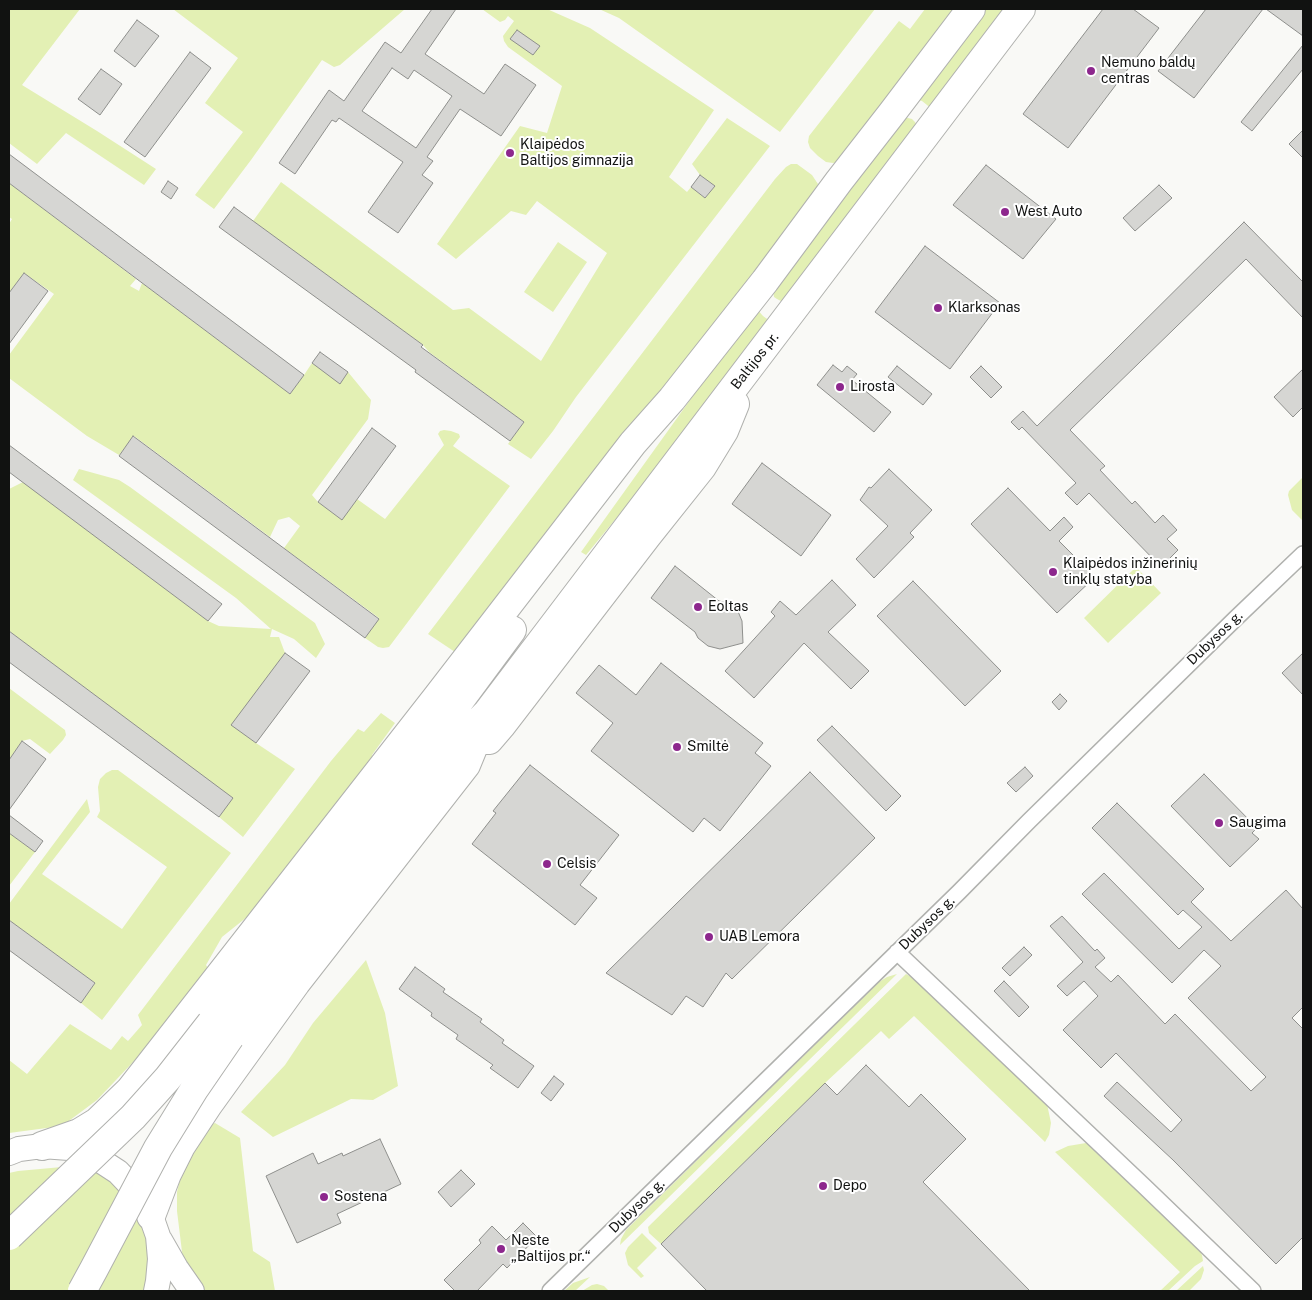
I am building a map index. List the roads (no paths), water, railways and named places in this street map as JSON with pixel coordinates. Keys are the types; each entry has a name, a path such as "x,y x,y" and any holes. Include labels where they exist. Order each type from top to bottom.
{"highway":[{"path":"20,1149 78,1133 97,1122 130,1090 633,443 672,400 765,281 838,181 971,9"},
{"name":"Baltijos pr.","path":"488,713 1022,9"},
{"path":"892,113 908,107 922,111 928,121 926,134"},
{"path":"765,281 765,298 772,308 783,312 792,312"},
{"path":"154,1226 167,1174 181,1146 208,1105 296,983 466,765 501,726 702,467 724,431 748,370"},
{"path":"82,1291 158,1148 195,1088 221,1030 607,500 640,453 672,400"},
{"path":"466,765 488,713"},
{"path":"9,1236 134,1117 168,1078 221,1030 446,754 488,713"}],"main road":[{"path":"20,1149 69,1148 95,1157 118,1172 137,1192 176,1268 192,1291"},
{"path":"154,1226 160,1259 156,1291"}],"street":[{"name":"Dubysos g.","path":"550,1291 1303,554"},
{"path":"897,952 1253,1291"}],"place":[{"name":"Nemuno baldų centras","path":"1091,71"},
{"name":"Klaipėdos Baltijos gimnazija","path":"510,153"},
{"name":"West Auto","path":"1005,212"},
{"name":"Klarksonas","path":"938,308"},
{"name":"Lirosta","path":"840,387"},
{"name":"Klaipėdos inžinerinių tinklų statyba","path":"1053,572"},
{"name":"Eoltas","path":"698,607"},
{"name":"Smiltė","path":"677,747"},
{"name":"Saugima","path":"1219,823"},
{"name":"Celsis","path":"547,864"},
{"name":"UAB Lemora","path":"709,937"},
{"name":"Depo","path":"823,1186"},
{"name":"Sostena","path":"324,1197"},
{"name":"Neste „Baltijos pr.“","path":"501,1249"}]}
